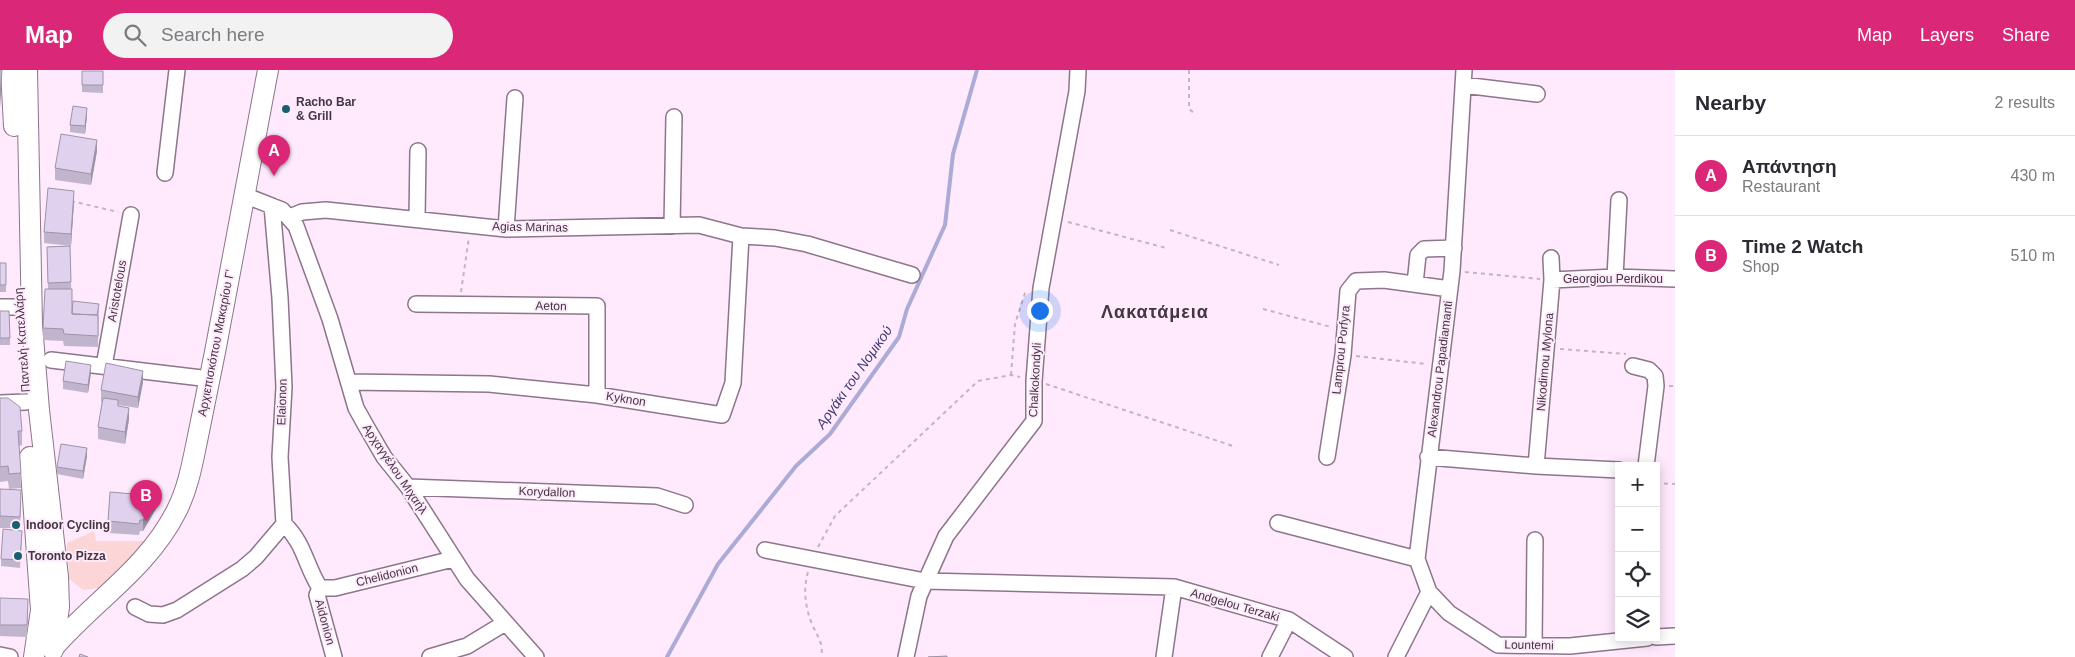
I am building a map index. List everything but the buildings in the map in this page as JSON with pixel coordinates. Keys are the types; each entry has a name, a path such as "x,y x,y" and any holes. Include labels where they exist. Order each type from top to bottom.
{"main road":[{"name":"Παντελή Κατελλάρη","path":"11,70 9,307 26,402 50,608"},
{"name":"Παντελή Κατελλάρη","path":"26,70 32,326 43,448 58,577 50,608"},
{"name":"Αρχιεπισκόπου Μακαρίου Γ'","path":"53,652 73,626 112,594 160,538 177,510 187,487 210,379 268,70"},
{"path":"34,657 39,636 50,608 96,600 112,594"},
{"name":"Αρχιεπισκόπου Μακαρίου Γ'","path":"50,608 53,652"}],"street":[{"path":"165,172 178,70"},
{"name":"Chalkokondyli","path":"906,657 919,596 946,536 1034,421 1034,381 1041,288 1077,91 1078,70"},
{"path":"1464,78 1537,94"},
{"name":"Alexandrou Papadiamanti","path":"1430,592 1417,559 1452,271 1464,78"},
{"path":"506,229 515,98"},
{"path":"672,226 674,117"},
{"path":"417,219 418,151"},
{"path":"244,195 272,206 290,217"},
{"path":"1615,277 1619,200"},
{"name":"Elaionon","path":"272,206 281,318 284,387 280,457 284,524"},
{"name":"Agias Marinas","path":"290,217 302,212 326,210 506,229 699,225 742,236 774,238 807,244 912,275"},
{"name":"Aristotelous","path":"104,366 131,215"},
{"name":"Αρχαγγέλου Μιχαήλ","path":"290,217 296,226 330,319 356,408 366,426 384,457 408,488 466,579 536,657"},
{"name":"Kyknon","path":"349,382 489,384 597,395 722,415 733,383 742,236"},
{"path":"1414,284 1418,255 1424,249 1454,248"},
{"name":"Nikodimou Mylona","path":"1536,466 1552,280 1551,258"},
{"name":"Georgiou Perdikou","path":"1552,280 1615,277 1675,279"},
{"name":"Lamprou Porfyra","path":"1327,457 1343,355 1348,291 1356,281 1384,280 1450,289"},
{"name":"Aeton","path":"416,304 597,306 597,395"},
{"path":"51,360 210,379"},
{"path":"1633,366 1649,370 1655,376 1656,386 1646,462"},
{"path":"0,403 26,402"},
{"path":"1428,457 1536,466 1615,470"},
{"name":"Korydallon","path":"408,488 657,496 685,505"},
{"path":"1278,523 1417,559"},
{"path":"135,607 149,614 163,615 177,610 242,569 256,557 284,524 297,536 320,588"},
{"path":"1534,645 1535,540"},
{"name":"Andgelou Terzaki","path":"765,550 926,581 1174,587 1289,620 1345,657"},
{"name":"Chelidonion","path":"320,588 335,588 453,559"},
{"path":"1164,657 1174,587"},
{"name":"Aidonion","path":"320,588 317,595 334,657"},
{"path":"1396,657 1430,592"},
{"name":"Lountemi","path":"1430,592 1449,614 1498,645 1534,645 1572,651 1629,642"},
{"path":"1270,657 1289,620"},
{"path":"430,657 467,646 505,623"},
{"name":"Lountemi","path":"1660,637 1675,636"},
{"path":"0,656 10,657"}],"path":[{"path":"1189,70 1189,109 1194,113"},
{"path":"64,199 131,215"},
{"path":"1053,218 1166,248"},
{"path":"460,304 470,225"},
{"path":"1170,230 1279,266"},
{"path":"1452,271 1552,280"},
{"path":"1011,375 1015,324 1027,288"},
{"path":"1263,309 1345,331"},
{"path":"1546,348 1628,354 1633,366"},
{"path":"1343,355 1441,365"},
{"path":"821,657 824,647 811,622 804,588 812,559 835,516 978,380 1011,375 1057,386 1236,447"},
{"path":"1660,483 1675,484"}],"shaded area":[{"path":"94,531 96,541 148,541 106,587 83,590 68,578 67,543"}],"waterway":[{"name":"Αργάκι του Νομικού","path":"667,657 718,564 796,466 830,434 899,337 907,309 945,225 953,154 977,70"}],"place":[{"name":"Racho Bar & Grill","path":"286,109"},
{"name":"Απάντηση","path":"274,176"},
{"name":"Time 2 Watch","path":"146,521"},
{"name":"Indoor Cycling","path":"16,525"},
{"name":"Toronto Pizza","path":"18,556"}],"district":[{"name":"Λακατάμεια","path":"1155,312"}]}
